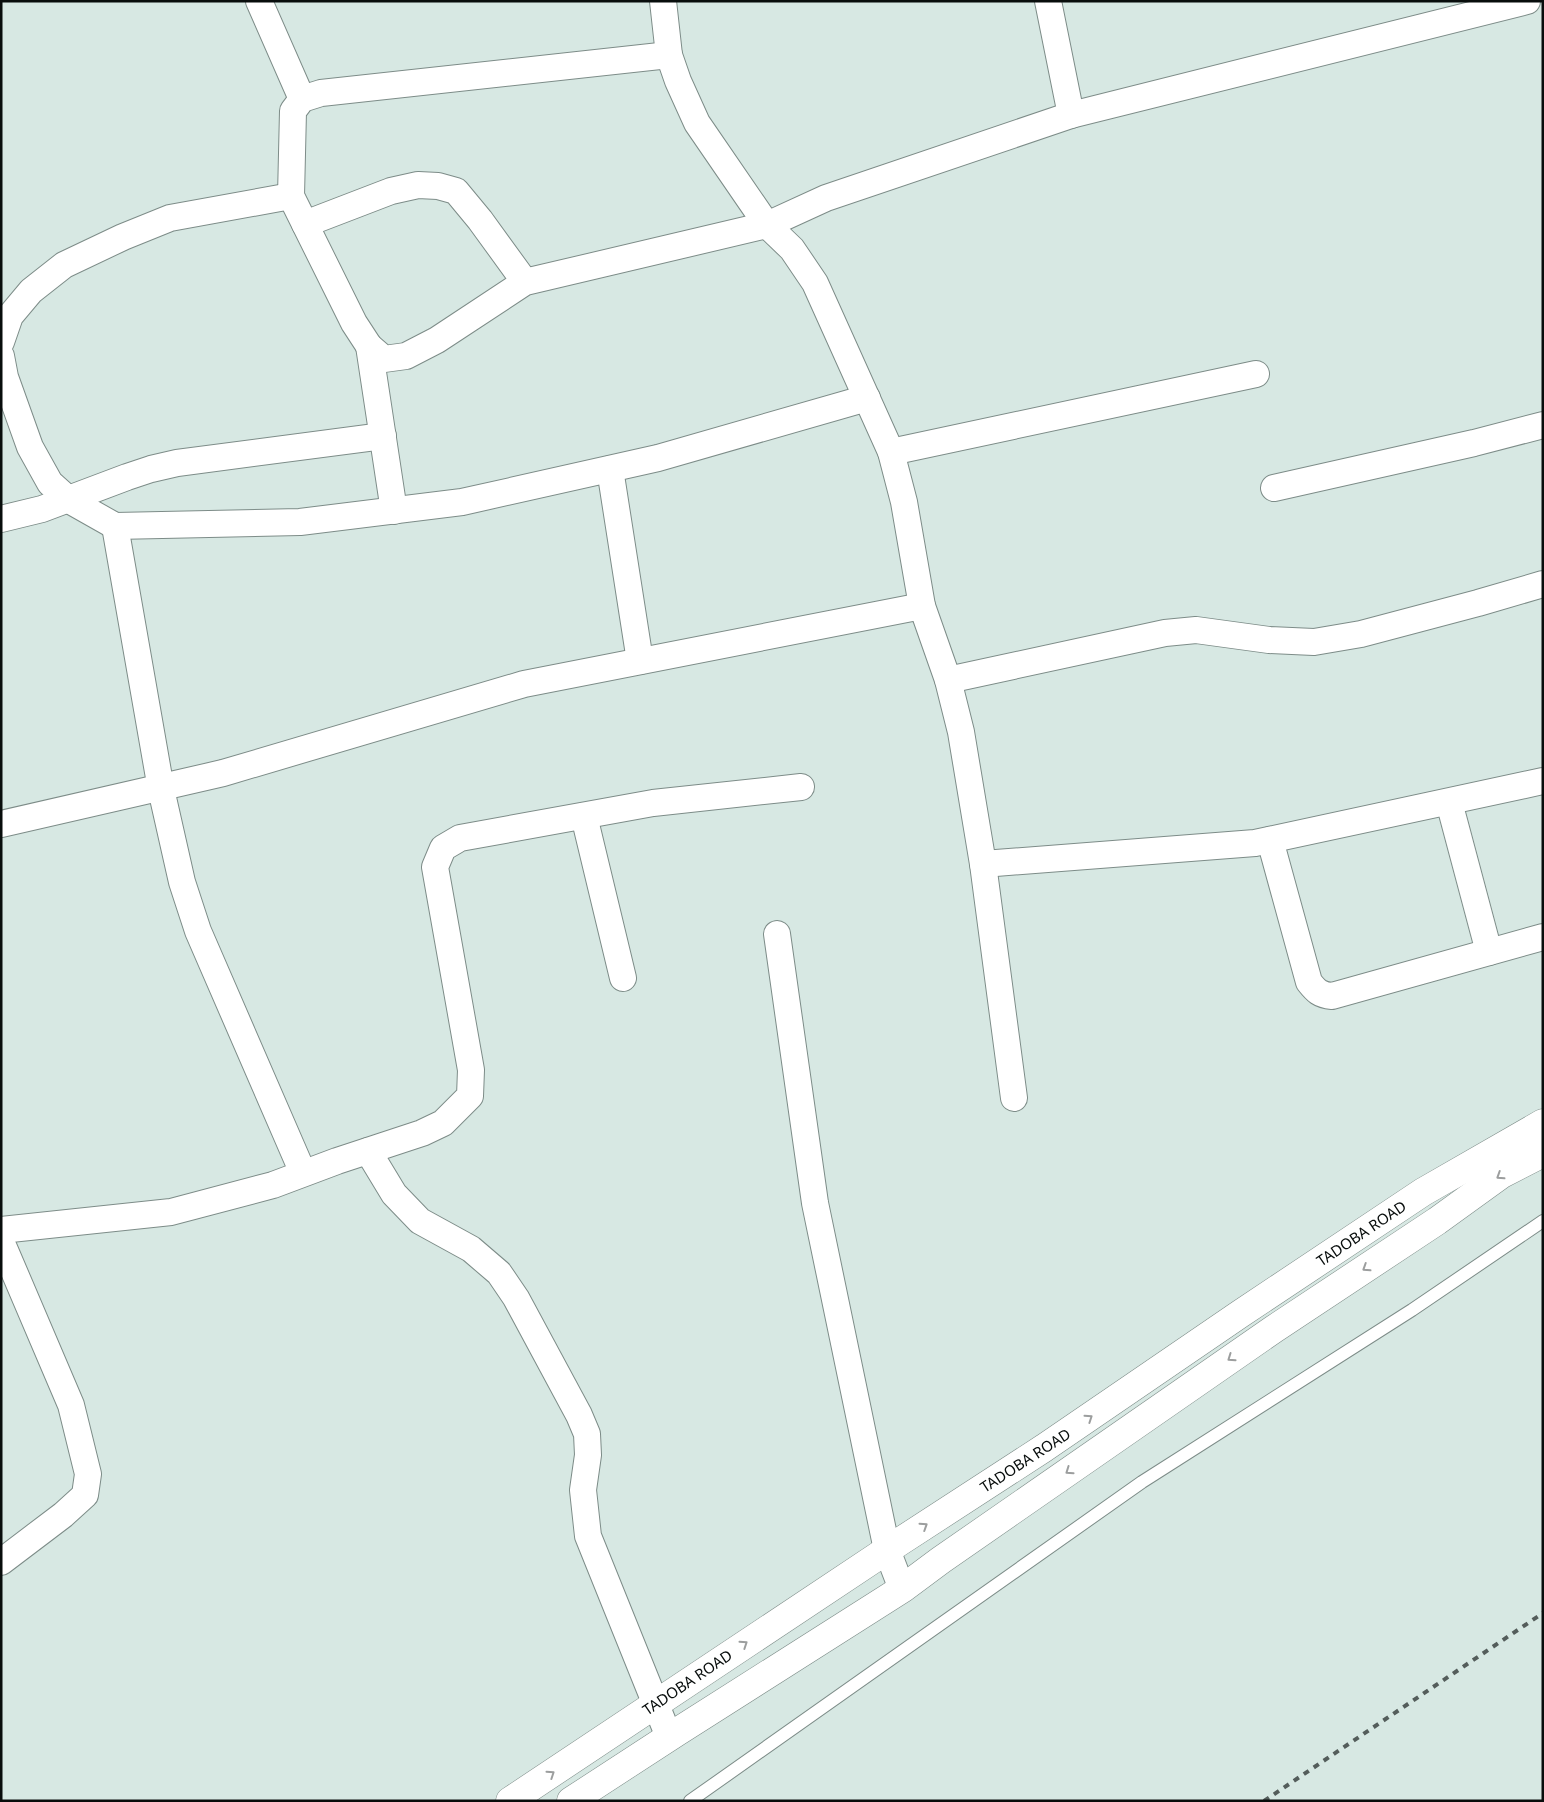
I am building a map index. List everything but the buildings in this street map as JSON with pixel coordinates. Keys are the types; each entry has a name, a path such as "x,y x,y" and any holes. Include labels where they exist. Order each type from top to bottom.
{"main road":[{"name":"TADOBA ROAD","path":"510,1801 1044,1448 1423,1192 1543,1123"},
{"name":"TADOBA ROAD","path":"571,1801 902,1589 1274,1329 1437,1221 1502,1174 1543,1153"}],"street":[{"path":"259,1 302,99"},
{"path":"663,1 669,55 678,81 697,123 767,225 792,249 815,283 891,452 904,502 922,606 948,680 961,732 983,864 1014,1098"},
{"path":"1048,1 1071,115"},
{"path":"669,55 321,93 302,99 293,111 291,196 354,323 370,346 384,359 406,356 437,340 525,282 767,225 826,198 1071,115 1527,1"},
{"path":"305,224 391,191 418,185 438,186 456,191 480,220 525,282"},
{"path":"1,342 10,316 30,291 64,265 123,236 170,218 291,196"},
{"path":"370,346 394,510"},
{"path":"1,356 5,377 30,446 50,483 69,500 115,526 300,522 462,502 658,458 867,398"},
{"path":"891,452 1256,374"},
{"path":"1274,488 1474,443 1543,425"},
{"path":"1,519 42,509 128,476 168,465 383,436"},
{"path":"610,469 640,661"},
{"path":"115,526 161,788 182,882 198,931 304,1173"},
{"path":"948,680 1165,633 1196,630 1269,640 1314,642 1361,634 1543,584"},
{"path":"1,824 223,773 524,684 922,606"},
{"path":"983,864 1270,840 1543,781"},
{"path":"1,1230 171,1212 273,1185 422,1133 443,1123 470,1096 471,1070 434,867 443,848 460,838 653,803 801,787"},
{"path":"1449,802 1489,952"},
{"path":"584,816 623,978"},
{"path":"1270,840 1309,982 1322,996 1332,996 1543,937"},
{"path":"777,934 815,1203 887,1550 902,1589"},
{"path":"368,1151 394,1194 420,1222 471,1249 499,1273 516,1298 579,1415 587,1434 588,1455 584,1490 588,1536 669,1737"},
{"path":"1,1241 71,1406 88,1474 85,1495 63,1515 1,1562"}],"lane":[{"path":"690,1801 1142,1482 1412,1310 1543,1221"}],"railway":[{"path":"1264,1801 1543,1613"}]}
